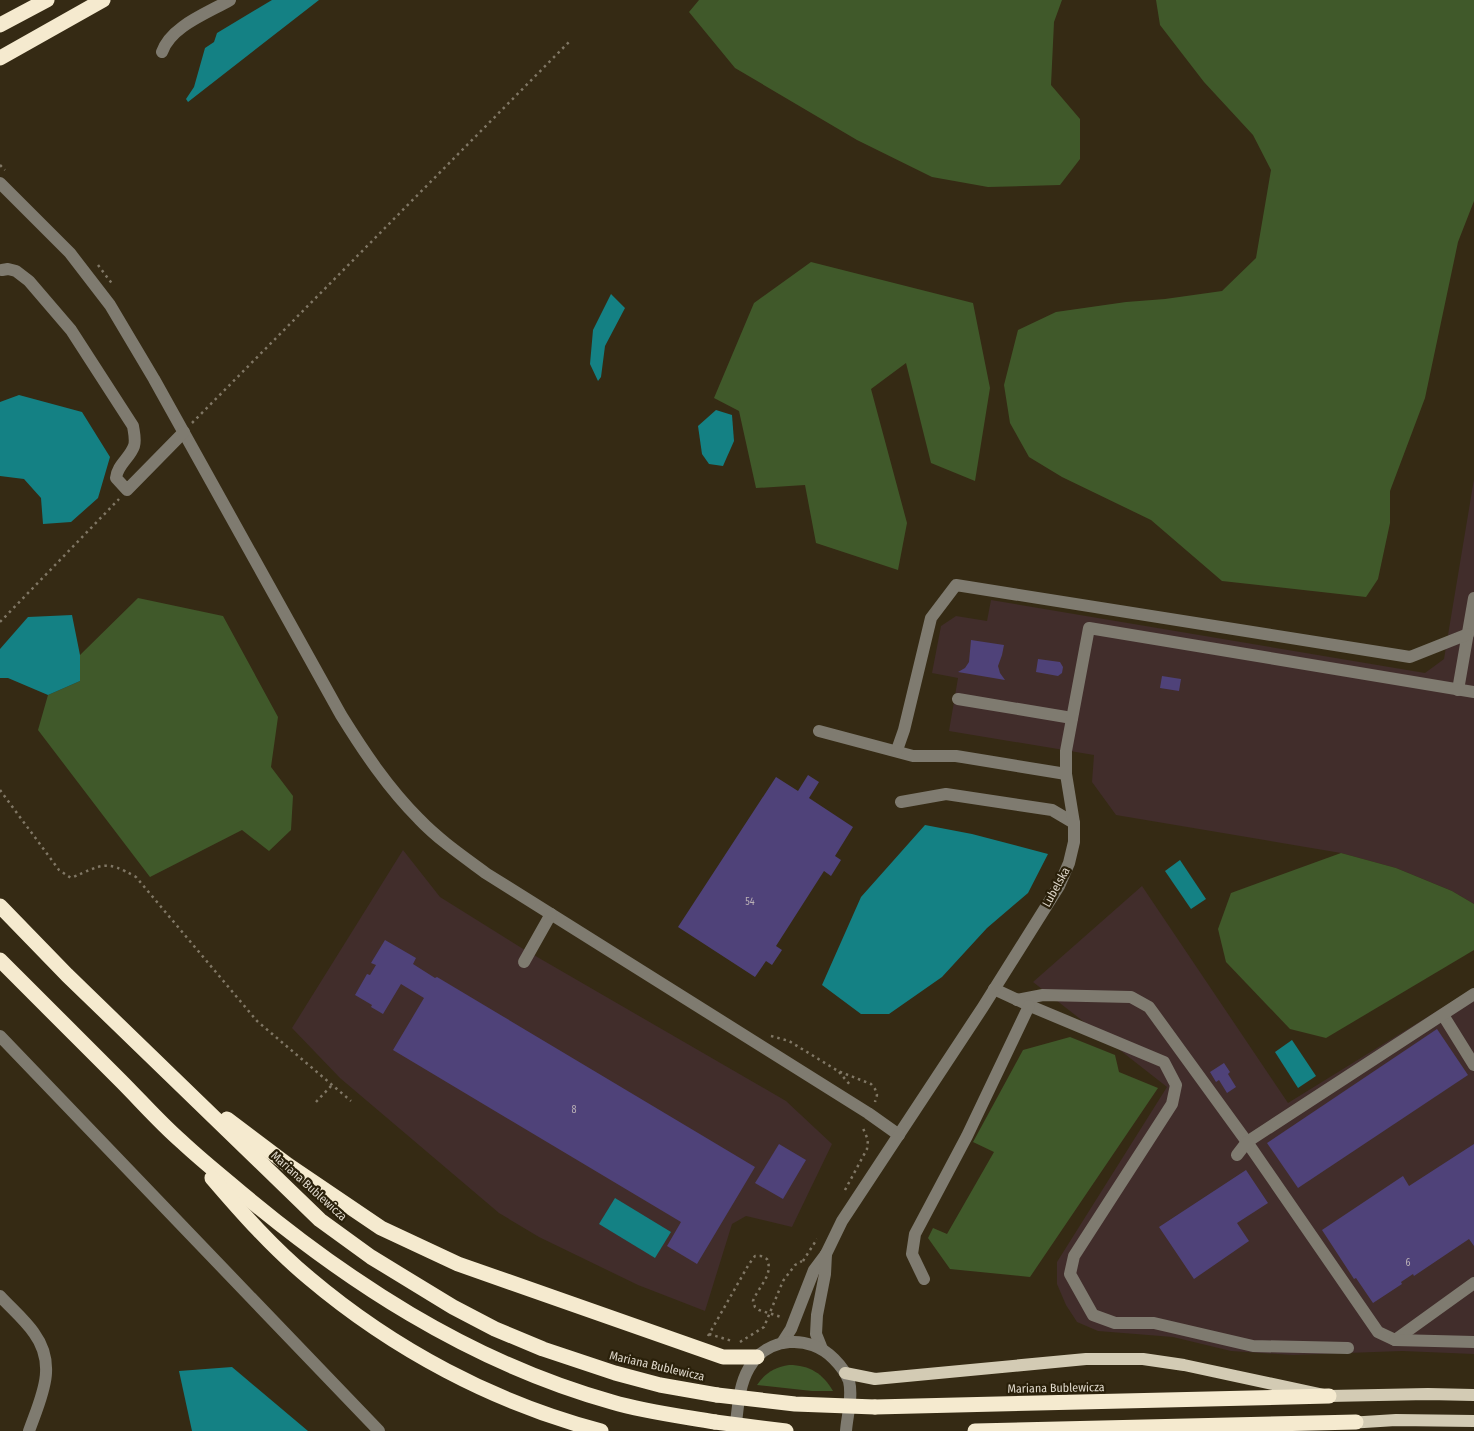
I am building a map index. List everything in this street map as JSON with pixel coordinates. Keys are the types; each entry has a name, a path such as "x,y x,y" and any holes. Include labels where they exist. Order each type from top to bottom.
{"highway":[{"path":"0,25 48,0"},
{"path":"0,58 103,0"},
{"name":"Mariana Bublewicza","path":"0,906 67,975 320,1220 371,1257 453,1307 495,1329 543,1349 615,1373 660,1385 717,1395 795,1404 875,1407 1328,1396"},
{"path":"0,960 181,1142 244,1216 307,1277 387,1337 444,1369 492,1393 575,1424 601,1431"},
{"path":"171,1077 288,1165 382,1228 458,1264 723,1357 758,1357"},
{"path":"181,1142 266,1214 308,1246 388,1301 419,1320 514,1368 612,1402 655,1412 786,1431"},
{"path":"975,1431 1356,1422"}],"main road":[{"path":"845,1373 875,1379 1086,1359 1143,1359 1184,1365 1328,1396"},
{"name":"Mariana Bublewicza","path":"1328,1396 1474,1395"},
{"path":"1312,1431 1356,1422 1474,1421"}],"street":[{"path":"162,52 165,43 175,32 230,0"},
{"path":"4,177 90,276 124,328 336,706 367,757 403,802 440,839 487,874 870,1109 899,1135"},
{"path":"2,270 16,271 29,281 71,330 133,426 134,447 116,471 116,478 127,490 184,432"},
{"path":"897,750 904,730 931,618 956,585 1410,656 1468,634"},
{"path":"1474,598 1458,690 1474,692"},
{"name":"Lubelska","path":"826,1254 842,1222 1059,886 1069,863 1074,842 1074,823 1066,774 1066,751 1089,628 1458,690"},
{"path":"958,699 1072,718"},
{"path":"819,731 897,750 913,756 956,756 1066,774"},
{"path":"902,802 946,794 1052,810 1074,823"},
{"path":"524,962 551,914"},
{"path":"994,989 1029,1006 1164,1062 1176,1085 1172,1104 1074,1256 1070,1274 1092,1315 1115,1323 1154,1323 1253,1346 1348,1348"},
{"path":"1237,1155 1247,1142 1474,994"},
{"path":"1017,1000 1043,995 1131,997 1150,1008 1247,1142 1378,1332 1395,1340 1474,1342"},
{"path":"924,1280 912,1254 915,1234 967,1136 1029,1006"},
{"path":"1443,1015 1474,1064"},
{"path":"0,1036 379,1431"},
{"path":"782,1343 791,1329 814,1270 826,1254"},
{"path":"822,1349 816,1334 826,1254"},
{"path":"1395,1340 1474,1282"},
{"path":"0,1296 34,1332 42,1346 45,1358 47,1373 44,1390 29,1431"},
{"path":"735,1431 742,1386 750,1366 769,1348 782,1343 799,1341 822,1349 839,1364 845,1373 849,1389 846,1431"}],"path":[{"path":"184,432 569,42"},
{"path":"0,165 4,177"},
{"path":"93,260 116,289"},
{"path":"193,421 197,430"},
{"path":"0,622 127,490"},
{"path":"0,790 59,870 71,878 102,865 119,867 136,877 257,1020 351,1101"},
{"path":"766,1034 789,1041 838,1071 870,1084 875,1089 877,1099 861,1124 868,1140 867,1149 844,1192"},
{"path":"316,1102 332,1084"},
{"path":"769,1314 755,1307 753,1301 769,1272 767,1259 762,1256 755,1256 709,1335 739,1342 764,1327 788,1273 803,1260 820,1233"}],"shaded area":[{"path":"1474,479 1474,904 1452,891 1396,868 1341,853 1116,815 1092,782 1094,755 949,731 958,678 932,673 941,626 956,616 987,621 991,600 1425,673 1444,659"},
{"path":"403,850 440,897 520,947 786,1101 832,1144 792,1227 746,1216 732,1224 705,1311 638,1285 539,1237 499,1213 340,1078 292,1028"},
{"path":"1142,886 1288,1103 1474,988 1474,1354 1402,1351 1293,1355 1231,1351 1173,1337 1098,1331 1077,1322 1066,1305 1057,1284 1057,1262 1167,1087 1033,982"}],"green space":[{"path":"699,0 1062,0 1054,22 1051,85 1080,119 1080,159 1060,185 988,187 932,177 857,140 735,68 689,12"},
{"path":"1156,0 1474,0 1474,201 1458,242 1425,398 1390,491 1390,523 1378,579 1366,597 1222,581 1151,520 1062,477 1029,457 1010,423 1004,385 1018,330 1056,312 1222,291 1256,258 1271,170 1253,135 1204,82 1160,25"},
{"path":"811,262 973,303 990,388 975,481 931,463 906,363 871,389 907,523 898,570 816,543 805,485 756,488 739,411 714,398 754,303"},
{"path":"138,598 223,616 278,717 271,767 293,796 291,830 269,851 242,830 150,877 38,730 48,695 80,681 80,655"},
{"path":"1341,853 1396,868 1452,891 1474,904 1474,950 1326,1038 1290,1029 1226,962 1218,929 1231,893"},
{"path":"1070,1037 1115,1055 1119,1072 1158,1088 1030,1277 950,1269 928,1238 933,1228 947,1234 994,1152 973,1142 1023,1050"},
{"path":"789,1365 810,1369 820,1375 833,1391 812,1391 757,1385 771,1371"}],"water":[{"path":"272,0 319,0 188,102 186,99 194,87 205,48 214,42 217,33"},
{"path":"611,294 625,308 605,346 601,377 598,381 590,364 593,330"},
{"path":"19,395 82,412 110,457 98,498 71,522 43,524 41,498 24,479 0,476 0,402"},
{"path":"716,410 732,415 734,441 723,466 709,464 702,454 698,426"},
{"path":"72,615 80,655 80,681 48,695 8,678 0,678 0,649 28,617"},
{"path":"925,825 972,834 1048,854 1028,893 987,928 942,977 889,1014 861,1014 822,985 861,897"},
{"path":"1180,860 1206,899 1191,909 1165,871"},
{"path":"1292,1040 1316,1076 1298,1088 1275,1052"},
{"path":"615,1198 671,1232 655,1258 599,1224"},
{"path":"232,1367 308,1431 192,1431 179,1371"}],"building":[{"path":"971,640 1004,645 998,666 1005,680 958,672 965,668 969,662"},
{"path":"1038,659 1060,662 1063,667 1062,673 1058,676 1036,672"},
{"path":"1162,676 1181,679 1179,691 1160,688"},
{"path":"808,775 819,782 809,798 853,827 835,856 841,860 831,876 824,871 776,946 782,950 772,965 766,961 755,977 678,927 776,777 798,791"},
{"path":"385,940 416,958 413,964 435,978 437,977 755,1167 697,1264 667,1246 681,1222 393,1050 424,998 401,984 383,1014 355,995 367,974 370,975 376,965 371,963"},
{"path":"1437,1029 1468,1075 1298,1188 1267,1143"},
{"path":"1224,1063 1236,1087 1227,1093 1219,1080 1216,1082 1210,1072"},
{"path":"779,1144 806,1160 783,1199 755,1183"},
{"path":"1474,1144 1474,1246 1469,1239 1414,1276 1413,1274 1401,1282 1402,1284 1373,1303 1356,1278 1354,1279 1322,1230 1403,1176 1409,1186"},
{"path":"1246,1170 1268,1203 1237,1223 1249,1241 1194,1279 1159,1227"}]}
